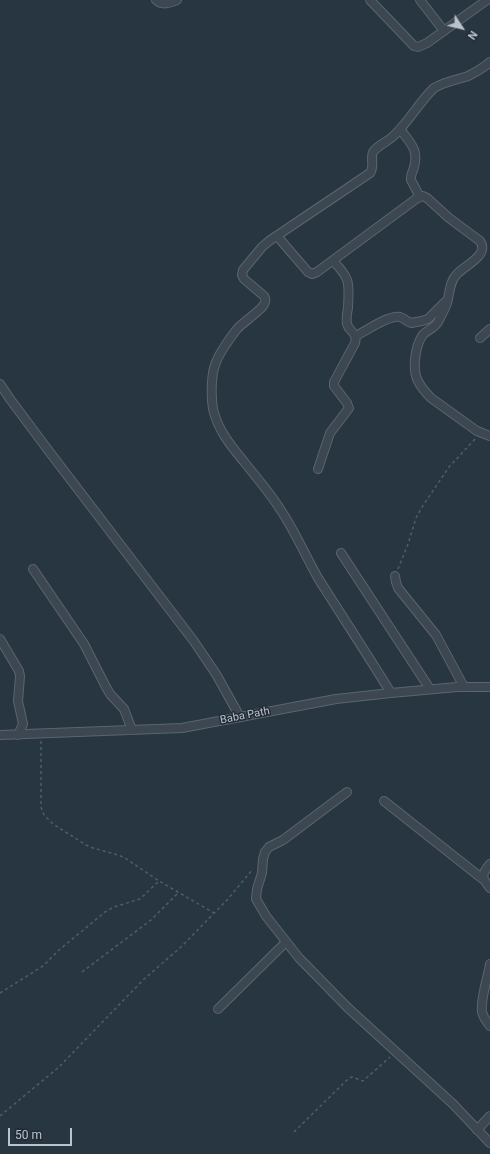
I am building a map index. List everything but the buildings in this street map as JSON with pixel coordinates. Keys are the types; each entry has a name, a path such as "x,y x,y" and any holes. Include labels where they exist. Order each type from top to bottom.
{"street":[{"path":"156,0 164,4 177,0"},
{"path":"370,0 414,46 418,47 423,46 487,0"},
{"path":"420,0 444,31"},
{"path":"390,693 318,577 281,510 264,486 227,441 220,428 213,408 213,375 219,356 236,330 262,308 266,300 264,296 244,279 242,275 243,270 262,247 370,173 372,169 373,153 375,150 400,129 434,88 468,76 487,65 490,73"},
{"path":"400,129 414,147 416,152 414,169 410,177 420,197"},
{"path":"278,236 308,272 312,274 333,261 423,196 449,218 477,237 483,244 483,251 457,274 450,285 447,300 437,324 424,333 421,337 415,354 415,372 416,377 431,398 477,431 490,436"},
{"path":"318,469 330,433 349,408 334,386 334,382 355,343 356,336 347,324 348,290 346,276 333,261"},
{"path":"356,336 383,321 395,317 400,317 411,323 426,320 447,300"},
{"path":"480,338 490,330"},
{"path":"0,384 48,450 193,640 216,674 240,717"},
{"path":"341,553 430,689"},
{"path":"33,569 84,644 110,694 124,709 132,730"},
{"path":"395,576 398,588 436,635 464,687"},
{"path":"0,639 19,671 20,676 18,701 23,724 18,734"},
{"name":"Baba Path","path":"0,735 182,728 313,703 430,689 490,687"},
{"path":"347,792 283,840 268,847 263,858 262,874 256,899 266,916 303,963 336,996 453,1104 490,1143"},
{"path":"384,801 484,880 490,888"},
{"path":"484,880 483,875 490,864"},
{"path":"218,1009 286,942"},
{"path":"490,964 482,1003 484,1018 490,1026"},
{"path":"477,1130 490,1116"}],"path":[{"path":"395,576 408,544 416,518 422,507 449,467 481,433"},
{"path":"41,734 41,808 44,815 53,824 86,844 93,848 125,858 159,881 214,913"},
{"path":"0,1116 59,1067 143,980 181,947 227,900 253,869"},
{"path":"0,993 43,966 59,950 105,912 140,899 159,881"},
{"path":"82,972 150,920 178,892"},
{"path":"294,1132 349,1078 352,1077 363,1081 366,1080 396,1052"}]}
